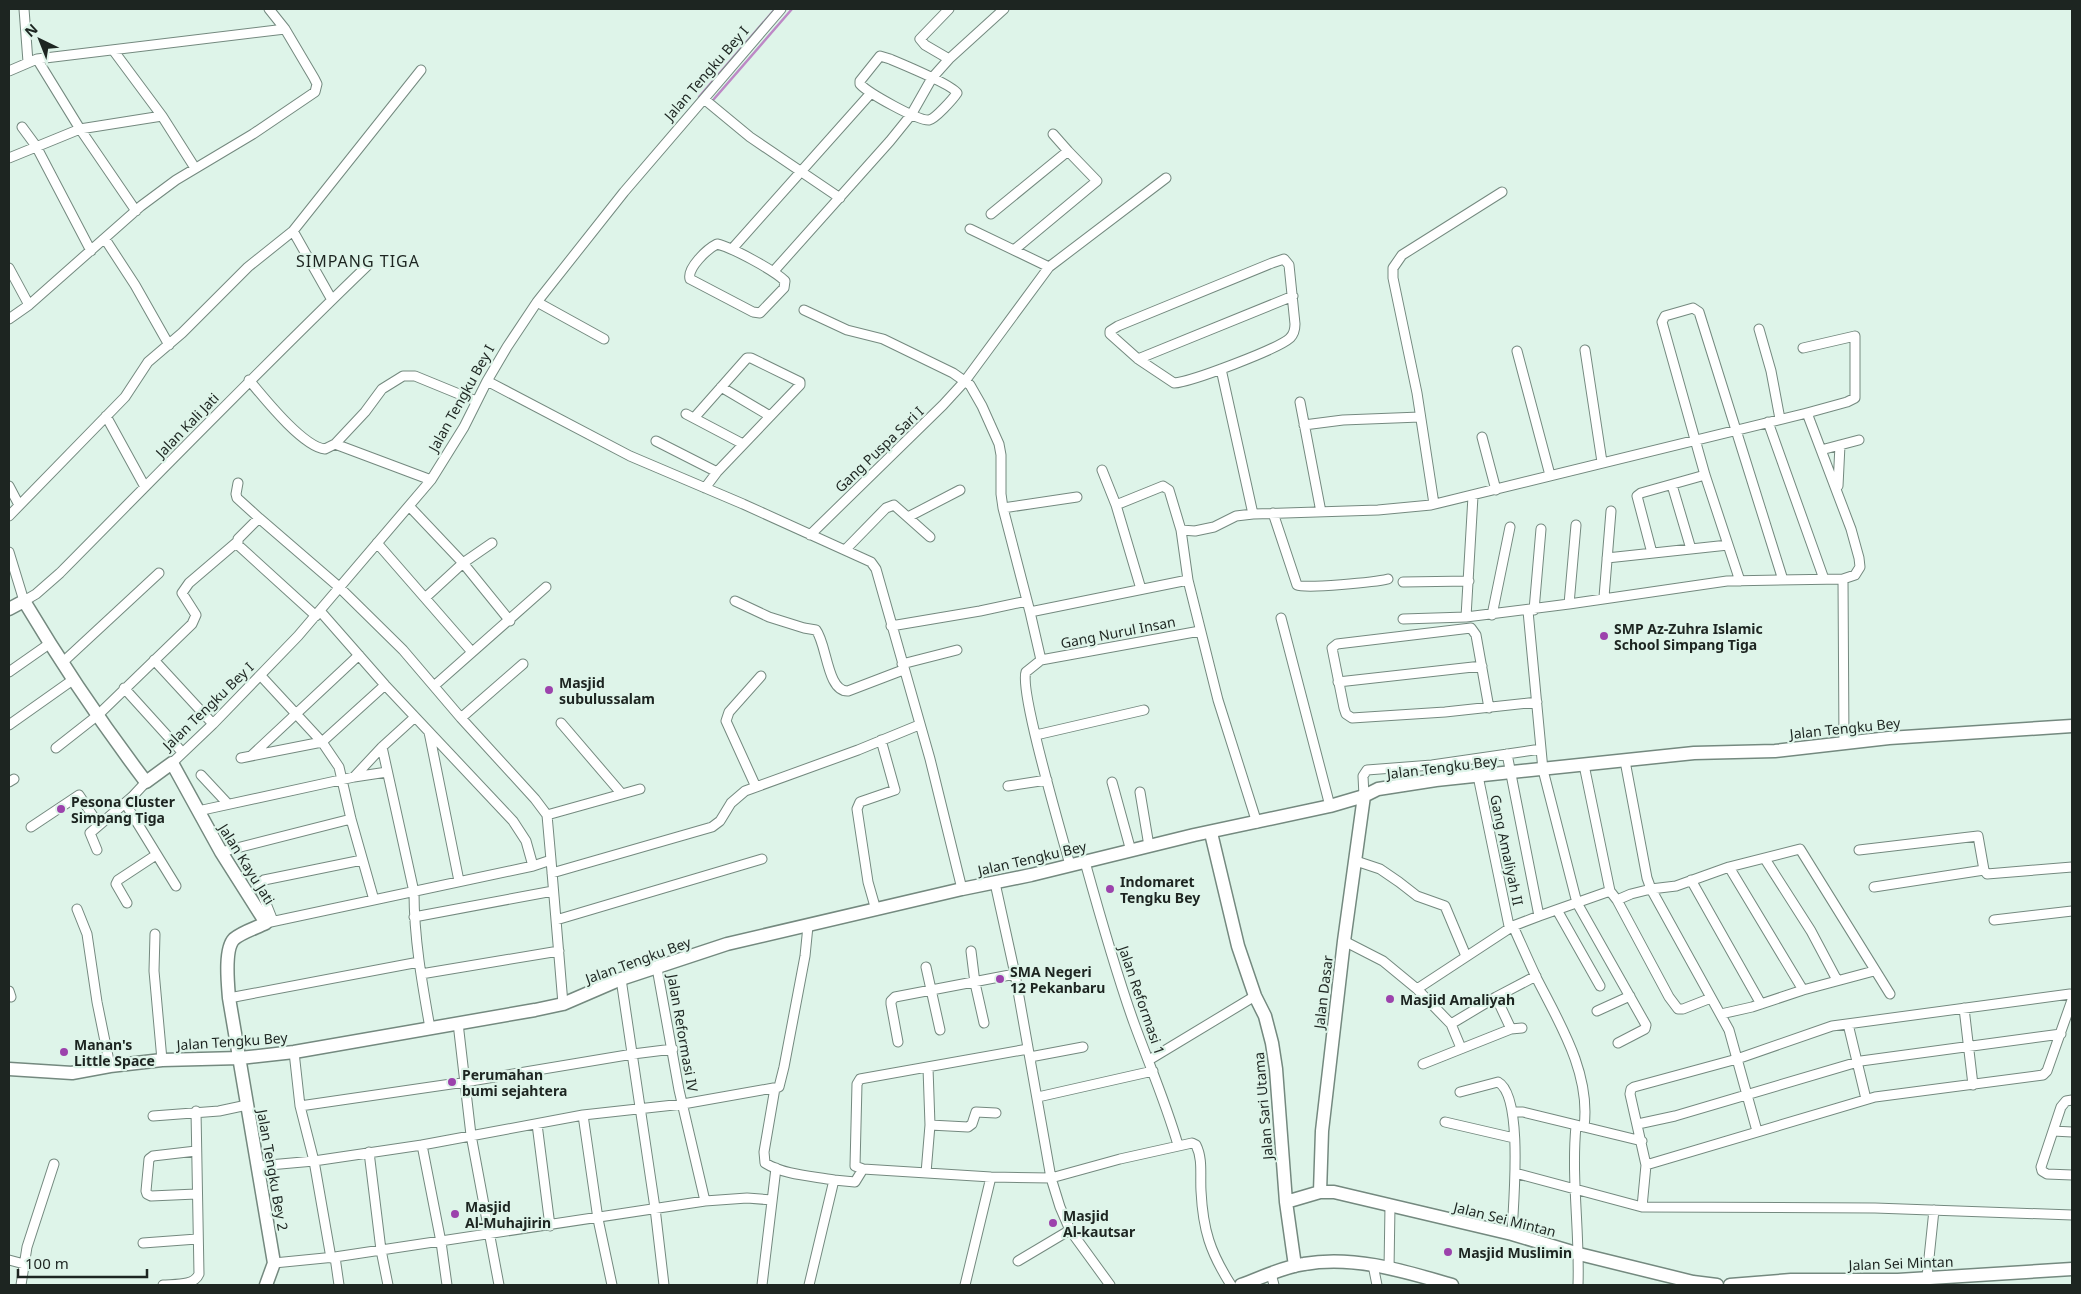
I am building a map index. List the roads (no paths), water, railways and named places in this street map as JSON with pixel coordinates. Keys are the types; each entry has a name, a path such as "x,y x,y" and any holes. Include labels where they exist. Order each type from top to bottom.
{"street":[{"path":"24,9 28,62"},
{"path":"9,319 29,305 136,211 195,168 292,109 315,92 317,84 314,78 285,29 269,9"},
{"name":"Jalan Tengku Bey I","path":"99,825 214,724 261,676 318,614 431,480 464,427 487,381 536,302 581,244 781,9"},
{"path":"949,9 920,39 925,45 949,59"},
{"path":"773,272 840,198 910,116 932,78 949,59 1004,9"},
{"path":"9,71 37,59 285,29"},
{"path":"113,50 162,116 195,168"},
{"path":"880,56 932,78 955,89 957,93 932,119 926,120 910,116 871,93 863,87 860,81 880,56"},
{"path":"37,59 80,129 136,211"},
{"path":"9,516 125,397 148,362 169,345 248,267 293,231 421,70"},
{"path":"732,249 871,93"},
{"path":"704,99 750,137 840,198"},
{"path":"9,158 80,129 162,116"},
{"path":"22,127 36,146 91,251"},
{"path":"1014,250 1096,181 1053,134"},
{"path":"991,214 1068,151"},
{"name":"Gang Puspa Sari I","path":"810,535 943,405 965,381 1049,267 1166,178"},
{"path":"1434,504 1420,417 1393,278 1394,268 1402,255 1502,192"},
{"path":"970,229 1049,267"},
{"path":"293,231 332,300"},
{"path":"105,239 135,285 169,345"},
{"path":"716,244 732,249 773,272 782,278 785,284 760,313 753,312 690,279 690,271 711,246 716,244"},
{"path":"1282,260 1287,261 1289,265 1293,296 1296,324 1292,336 1283,342 1221,369 1174,383 1138,359 1111,337 1110,331 1113,329 1282,260"},
{"name":"Jalan Kali Jati","path":"24,601 36,594 60,573 201,432 249,380 367,266"},
{"path":"9,268 29,305"},
{"path":"1138,359 1293,296"},
{"path":"536,302 604,339"},
{"path":"1740,581 1705,475 1662,320 1664,316 1693,308 1699,312 1783,580"},
{"path":"804,310 847,330 883,340 953,373 965,381 978,399 999,444 1001,455 1000,494 1041,660 1026,672 1024,678 1047,780 1070,865"},
{"path":"1758,329 1771,371 1780,419"},
{"path":"1181,530 1195,531 1214,527 1236,516 1253,514 1406,508 1434,504 1807,413 1855,398 1855,336 1803,348"},
{"path":"1585,350 1602,462"},
{"path":"1517,351 1550,475"},
{"path":"705,488 717,472 800,385 798,380 751,358 747,358 721,387 690,416 743,444"},
{"path":"1221,369 1253,514"},
{"path":"249,380 280,416 307,441 321,449 330,448 335,444 365,412 382,389 403,376 415,376 476,401"},
{"path":"487,381 630,456 846,549 866,558 874,565 930,759 962,889"},
{"path":"721,387 770,416"},
{"path":"1300,402 1321,512"},
{"path":"1403,619 1492,615 1690,585 1740,581 1842,579 1855,575 1860,567 1859,558 1838,491 1807,413"},
{"path":"106,416 145,487"},
{"path":"1304,425 1343,420 1420,417"},
{"path":"1768,422 1824,579"},
{"path":"1482,437 1496,490"},
{"path":"656,440 717,472"},
{"path":"1821,450 1859,440"},
{"path":"335,444 431,480"},
{"path":"1838,491 1840,445"},
{"path":"1102,470 1116,505 1141,589"},
{"path":"1652,553 1637,504 1637,496 1705,475"},
{"path":"238,483 237,498 339,588 403,650 547,815 563,1004"},
{"path":"1672,485 1691,549"},
{"path":"9,486 19,505"},
{"path":"1116,505 1158,488 1166,487 1170,490 1181,530 1188,580 1218,700 1257,823"},
{"path":"908,517 960,490"},
{"path":"1466,617 1473,496"},
{"path":"1003,508 1077,497"},
{"path":"409,506 463,563 510,621"},
{"path":"846,549 890,506 896,506 930,536"},
{"path":"1604,598 1611,511"},
{"path":"1273,513 1297,585 1320,586 1388,579"},
{"path":"56,748 98,716 124,688 195,620 194,612 183,597 184,589 237,542 259,518"},
{"path":"1569,604 1576,525"},
{"path":"1492,615 1510,527"},
{"path":"1542,529 1531,610 1536,702 1543,770 1578,903 1646,1025 1645,1029 1618,1043"},
{"path":"237,542 246,553 318,614 359,655 513,821 526,841 533,866"},
{"path":"426,598 463,563 492,543"},
{"path":"377,544 472,652"},
{"path":"1607,558 1728,545"},
{"path":"9,552 24,601 49,644 64,662 98,716 146,782"},
{"path":"64,662 158,573"},
{"path":"1842,579 1844,743"},
{"path":"1030,612 1188,580"},
{"path":"1403,582 1469,581"},
{"path":"434,686 510,621 546,587"},
{"path":"9,609 24,601"},
{"path":"735,601 769,617 816,630 821,638 834,684 841,691 848,691 902,667 957,650"},
{"path":"891,626 980,612 1027,601"},
{"path":"1281,618 1330,806"},
{"path":"1489,708 1475,631 1467,628 1337,644 1331,650 1346,714 1352,718 1489,708 1536,702"},
{"name":"Gang Nurul Insan","path":"1041,660 1200,630"},
{"path":"9,672 49,644"},
{"path":"251,757 359,655"},
{"path":"154,660 214,724"},
{"path":"461,718 523,664"},
{"path":"1338,682 1482,666"},
{"path":"261,676 322,742 339,767 351,820 374,900"},
{"path":"756,786 726,720 729,712 761,676"},
{"path":"9,725 74,679"},
{"path":"241,758 322,742 385,685"},
{"path":"124,688 182,752"},
{"path":"1036,735 1144,710"},
{"path":"354,777 415,716"},
{"path":"561,723 621,793"},
{"path":"552,873 712,827 720,821 737,798 756,786 858,750 919,725"},
{"name":"Jalan Tengku Bey","path":"9,1069 72,1073 162,1060 240,1058 294,1052 563,1004 621,979 727,944 1330,806 1378,790 1432,780 1510,774 1694,753 1775,751 1889,738 2072,726"},
{"path":"429,732 459,881"},
{"path":"876,910 868,882 857,809 860,802 895,790 881,740"},
{"path":"382,747 414,892 414,916 419,962 430,1028"},
{"path":"1364,796 1363,776 1367,770 1432,765 1541,749"},
{"path":"1507,754 1539,916"},
{"path":"1624,761 1647,878 1651,889 1729,1030 1758,1131"},
{"name":"Jalan Kayu Jati","path":"172,762 221,852 269,922 234,940 228,954 229,998 240,1058"},
{"path":"1584,765 1610,892 1617,900 1646,957 1678,1009 1683,1009 1711,998"},
{"path":"198,811 354,777 387,772"},
{"path":"201,775 228,804"},
{"name":"Gang Amaliyah II","path":"1478,776 1509,926 1513,926"},
{"path":"1008,786 1047,780"},
{"path":"1112,782 1131,851"},
{"path":"547,815 640,789"},
{"path":"1140,792 1149,846"},
{"path":"31,827 78,795 99,825 90,834 97,850"},
{"name":"Jalan Dasar","path":"1320,1192 1322,1132 1344,940 1364,796"},
{"path":"125,803 176,886"},
{"path":"221,852 351,820"},
{"name":"Jalan Sari Utama","path":"1211,833 1238,946 1255,996 1265,1016 1272,1043 1276,1069 1286,1202 1295,1266"},
{"path":"1859,850 1978,836 1984,870 1987,874 2072,867"},
{"path":"1617,900 1651,889 1676,886 1729,867 1798,849 1802,850 1874,971 1890,994"},
{"path":"127,903 116,884 118,880 156,855"},
{"path":"556,920 762,859"},
{"path":"1765,859 1811,931 1837,980"},
{"path":"362,860 260,882 259,886 269,922 533,866 550,860"},
{"path":"1356,861 1380,869 1418,896 1445,906 1466,956"},
{"name":"Jalan Reformasi 1","path":"1085,862 1106,939 1153,1072 1166,1103 1178,1145"},
{"path":"1729,867 1802,990"},
{"path":"1874,887 1984,870"},
{"path":"1691,880 1761,1004"},
{"path":"995,883 1016,974 1051,1178 1070,1230 1110,1285"},
{"path":"414,916 554,891"},
{"path":"1417,989 1513,926 1610,892"},
{"path":"77,909 87,934 97,1002 110,1066"},
{"path":"1557,910 1600,986"},
{"path":"1994,920 2072,911"},
{"path":"258,1166 314,1161 422,1145 583,1115 683,1104 776,1088 781,1084 805,956 808,926"},
{"path":"1513,926 1561,1025 1583,1082 1586,1101 1573,1154 1579,1254 1578,1285"},
{"path":"155,934 154,971 162,1060"},
{"path":"1344,940 1383,961 1417,989 1451,1024 1461,1048"},
{"path":"971,951 975,983 984,1023"},
{"path":"421,974 559,952"},
{"path":"229,998 419,962"},
{"path":"926,967 940,1030"},
{"name":"Jalan Reformasi IV","path":"657,968 683,1104 705,1201"},
{"path":"1721,1014 1874,971"},
{"path":"898,1042 891,1001 895,997 1016,974"},
{"path":"1451,1024 1536,976"},
{"path":"621,979 655,1208 664,1285"},
{"path":"1642,1206 1646,1165 1630,1094 1631,1089 1634,1087 1737,1059 1832,1026 2070,994 2072,996"},
{"path":"1149,1060 1255,996"},
{"path":"1597,1010 1630,996"},
{"path":"1496,997 1511,1029"},
{"path":"1646,1165 1866,1099 2043,1075 2047,1071 2072,1000"},
{"path":"1964,1008 1973,1085"},
{"path":"458,1022 471,1135 499,1285"},
{"path":"1848,1024 1866,1099"},
{"path":"1423,1064 1511,1029 1522,1028"},
{"path":"1638,1124 1675,1116 1856,1062 2060,1034"},
{"path":"1084,1047 864,1077 857,1082 854,1164 858,1168 863,1169 991,1177 1051,1178 1192,1143 1198,1148 1202,1214 1206,1237 1213,1255 1231,1285"},
{"path":"300,1106 673,1049"},
{"path":"294,1052 300,1106 314,1161 339,1285"},
{"name":"Jalan Tengku Bey 2","path":"240,1058 274,1263 266,1285"},
{"path":"926,1173 930,1125 928,1068"},
{"path":"1038,1097 1153,1072"},
{"path":"1460,1092 1498,1082 1505,1089 1513,1112 1515,1173 1512,1234"},
{"path":"776,1088 764,1158 766,1163 797,1174 855,1182 863,1169"},
{"path":"2072,1100 2066,1102 2061,1107 2041,1169 2047,1174 2072,1175"},
{"path":"153,1116 196,1111 219,1111 247,1104"},
{"path":"163,1285 190,1282 196,1279 199,1274 196,1194 196,1111"},
{"path":"930,1125 968,1127 972,1124 976,1112 996,1113"},
{"path":"1513,1112 1523,1112 1642,1141"},
{"path":"583,1115 598,1219 612,1285"},
{"path":"1445,1122 1514,1138"},
{"path":"537,1124 550,1226"},
{"path":"2053,1130 2072,1132"},
{"path":"422,1145 441,1242 447,1285"},
{"path":"196,1151 153,1156 149,1159 146,1191 151,1196 196,1194"},
{"path":"369,1152 381,1250 388,1285"},
{"path":"21,1285 26,1248 54,1164"},
{"path":"762,1285 776,1168"},
{"path":"1515,1173 1642,1206 1831,1207 2072,1215"},
{"path":"965,1285 991,1177"},
{"path":"809,1285 834,1180"},
{"name":"Jalan Sei Mintan","path":"1286,1202 1320,1192 1334,1192 1512,1234 1579,1254 1693,1282 1717,1285"},
{"path":"274,1263 333,1258 598,1219 705,1201 747,1198 772,1200"},
{"path":"1389,1269 1390,1206"},
{"path":"1927,1277 1934,1210"},
{"path":"1018,1260 1070,1230"},
{"path":"143,1244 197,1239"},
{"path":"9,1260 24,1264"},
{"path":"1241,1285 1272,1280 1295,1266 1323,1261 1373,1265 1452,1285"},
{"path":"1373,1265 1377,1285"},
{"name":"Jalan Sei Mintan","path":"1730,1285 1791,1280 1874,1280 2072,1268"}],"waterway":[{"path":"699,97 775,9"},
{"path":"714,99 792,9"}],"place":[{"name":"SMP Az-Zuhra Islamic School Simpang Tiga","path":"1604,636"},
{"name":"Masjid subulussalam","path":"549,690"},
{"name":"Pesona Cluster Simpang Tiga","path":"61,809"},
{"name":"Indomaret Tengku Bey","path":"1110,889"},
{"name":"SMA Negeri 12 Pekanbaru","path":"1000,979"},
{"name":"Masjid Amaliyah","path":"1390,999"},
{"name":"Manan's Little Space","path":"64,1052"},
{"name":"Perumahan bumi sejahtera","path":"452,1082"},
{"name":"Masjid Al-Muhajirin","path":"455,1214"},
{"name":"Masjid Al-kautsar","path":"1053,1223"},
{"name":"Masjid Muslimin","path":"1448,1252"}],"district":[{"name":"SIMPANG TIGA","path":"358,261"}]}
